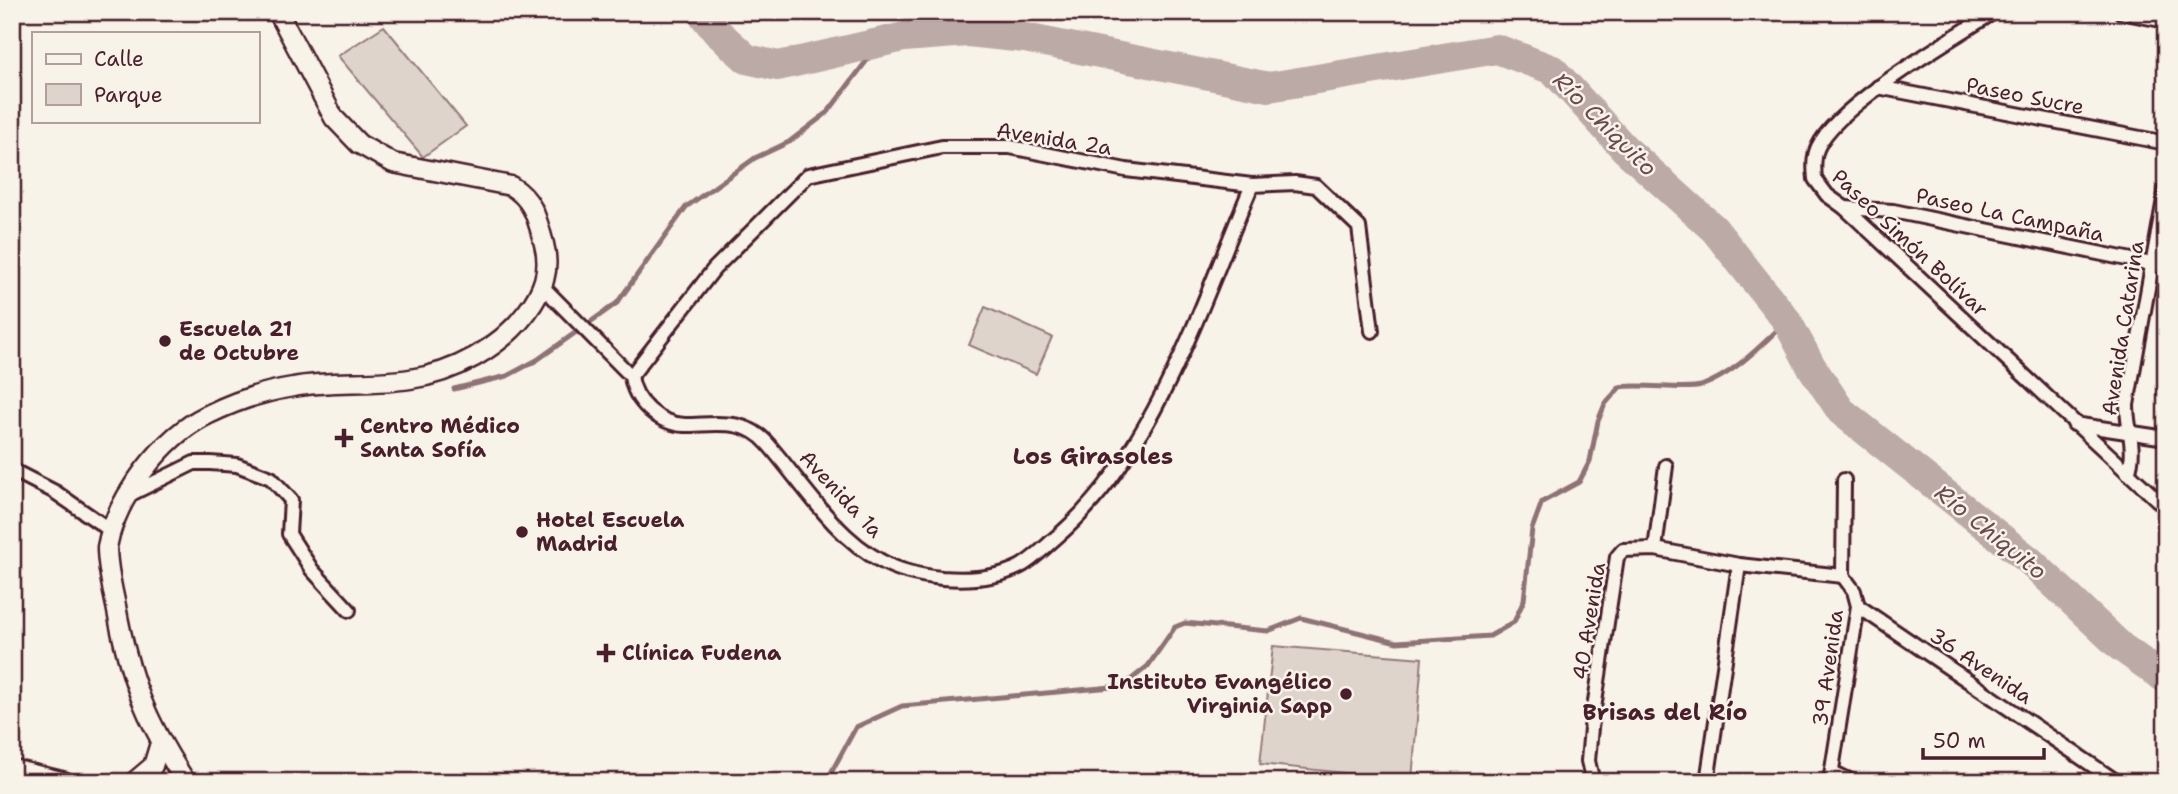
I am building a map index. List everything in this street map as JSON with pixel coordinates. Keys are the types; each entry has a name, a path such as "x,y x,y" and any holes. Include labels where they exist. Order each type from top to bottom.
{"street":[{"path":"186,782 160,743 139,700 124,655 107,563 110,530 128,495 164,449 204,416 249,396 295,386 411,379 468,360 512,331 544,288 547,254 534,208 525,194 511,186 393,163 359,144 334,118 278,12"},
{"name":"Paseo Simón Bolívar","path":"1994,12 1878,87 1827,134 1818,148 1815,179 1827,195 1845,208 2166,508"},
{"path":"2121,12 2166,21"},
{"name":"Paseo Sucre","path":"1878,87 2166,143"},
{"name":"Avenida 2a","path":"631,376 714,269 808,175 942,147 1010,148 1126,170 1252,186 1296,183 1316,186 1359,227 1372,331"},
{"name":"Avenida 1a","path":"544,288 577,318 631,376 639,399 668,422 684,425 729,424 757,433 846,533 880,561 933,577 966,580 1006,573 1022,566 1079,519 1112,479 1169,378 1252,186"},
{"name":"Avenida Catarina","path":"2128,473 2133,450 2127,431 2127,405 2166,188"},
{"name":"Paseo La Campaña","path":"1845,208 1893,211 2166,267"},
{"path":"2074,424 2166,438"},
{"path":"128,495 194,463 237,465 271,478 290,500 289,534 312,570 349,610"},
{"path":"1666,466 1656,550 1739,565 1843,576"},
{"path":"12,470 55,492 110,530"},
{"name":"39 Avenida","path":"1831,777 1858,606 1854,591 1843,576 1844,480"},
{"name":"40 Avenida","path":"1593,782 1588,761 1591,727 1617,557 1623,550 1656,550"},
{"path":"1707,782 1739,565"},
{"name":"36 Avenida","path":"1858,606 2117,782"},
{"path":"134,782 153,766 160,743"},
{"path":"12,769 65,782"},
{"path":"1831,777 1853,782"}],"green space":[{"path":"384,26 466,126 423,157 338,56"},
{"path":"985,307 1052,337 1036,374 969,345"},
{"path":"1273,646 1422,658 1412,780 1260,764"}],"waterway":[{"name":"Río Chiquito","path":"701,12 716,31 747,59 778,66 904,37 968,32 1025,38 1269,87 1497,49 1553,70 1624,148 1714,229 1787,321 1811,366 1841,411 2030,561 2121,647 2166,679"},
{"path":"454,389 507,376 537,360 617,303 686,207 755,158 789,142 828,112 880,43"},
{"path":"826,782 856,727 902,706 1123,686 1148,666 1175,627 1185,623 1268,631 1301,618 1397,642 1490,636 1514,622 1524,600 1532,529 1542,502 1579,482 1590,461 1598,421 1605,404 1620,387 1701,386 1737,366 1787,321"}],"place":[{"name":"Escuela 21 de Octubre","path":"165,341"},
{"name":"Centro Médico Santa Sofía","path":"344,438"},
{"name":"Hotel Escuela Madrid","path":"522,532"},
{"name":"Clínica Fudena","path":"606,653"},
{"name":"Instituto Evangélico Virginia Sapp","path":"1346,694"}],"district":[{"name":"Los Girasoles","path":"1093,456"},
{"name":"Brisas del Río","path":"1665,712"}]}
